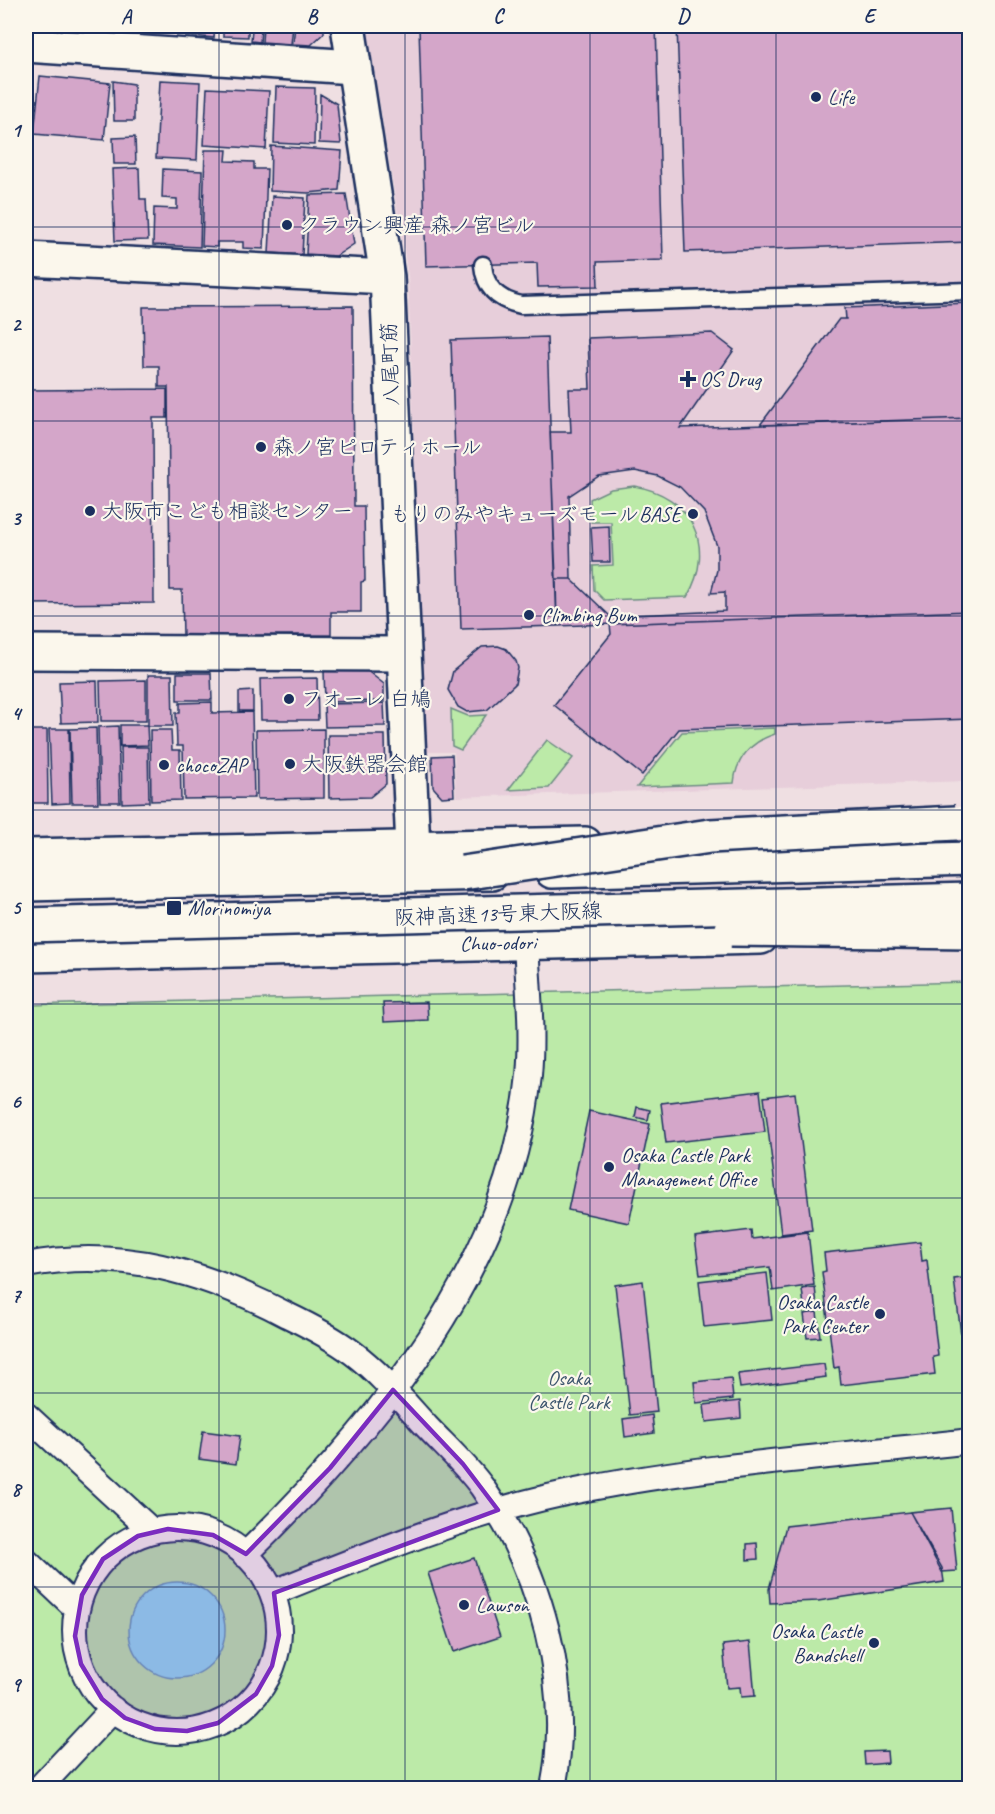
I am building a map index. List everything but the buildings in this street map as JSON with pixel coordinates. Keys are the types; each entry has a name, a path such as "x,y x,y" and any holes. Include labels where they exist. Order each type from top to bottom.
{"main road":[{"name":"八尾町筋","path":"348,26 387,277 402,654 413,848"},
{"path":"26,45 353,67"},
{"path":"26,259 387,277"},
{"path":"26,652 402,654"},
{"path":"463,873 710,836 969,822"},
{"path":"26,856 969,836"},
{"name":"阪神高速13号東大阪線","path":"26,884 969,859"},
{"name":"阪神高速13号東大阪線","path":"26,925 969,900"},
{"path":"463,915 588,927 969,930"},
{"name":"Chuo-odori","path":"26,955 969,930"}],"street":[{"path":"245,1555 330,1468 370,1422 446,1315 495,1215 518,1142 529,1075 530,1017 526,943"},
{"path":"26,1265 98,1258 148,1263 193,1273 246,1293 322,1333 355,1354 393,1390 463,1464 498,1510 540,1606 552,1656 560,1733 553,1788"},
{"path":"26,1415 152,1531"},
{"path":"272,1593 377,1552 498,1510 585,1489 684,1473 969,1441"},
{"path":"183,1529 198,1531 226,1541 245,1555 261,1573 272,1593 278,1618 279,1635 272,1666 256,1694 232,1716 202,1728 171,1732 140,1724 113,1709 93,1688 81,1664 75,1636 77,1609 87,1582 104,1559 126,1542 152,1531 183,1529"},
{"path":"26,1561 77,1609"},
{"path":"39,1788 113,1709"}],"lane":[{"path":"483,265 484,277 494,292 509,302 520,305 969,291"}],"highlighted area":[{"path":"393,1390 463,1464 498,1510 274,1593 279,1635 272,1666 256,1694 218,1723 187,1731 155,1729 125,1718 102,1699 81,1664 75,1636 82,1595 103,1559 138,1536 168,1529 213,1535 246,1554 330,1468"}],"shaded area":[{"name":"もりのみやキューズモールBASE","path":"367,26 969,26 969,781 456,797 454,752 425,752 408,276"}],"green space":[{"path":"634,486 654,491 671,500 684,512 693,526 698,542 699,559 696,578 687,597 604,600 594,590 593,566 613,565 611,522 591,522 590,499 611,489"},
{"path":"451,709 468,716 486,715 461,750 452,746"},
{"path":"775,728 775,734 752,746 742,758 734,783 637,787 682,732"},
{"path":"547,740 573,758 549,788 508,790"},
{"name":"Osaka Castle Park","path":"969,982 969,1788 26,1788 26,1005"}],"water":[{"path":"177,1582 195,1586 211,1596 221,1612 225,1630 221,1648 211,1664 195,1674 177,1678 159,1674 143,1664 133,1648 129,1630 133,1612 143,1596 159,1586"}],"place":[{"name":"Life","path":"816,97"},
{"name":"クラウン興産 森ノ宮ビル","path":"287,225"},
{"name":"OS Drug","path":"688,379"},
{"name":"森ノ宮ピロティホール","path":"261,447"},
{"name":"大阪市こども相談センター","path":"90,511"},
{"name":"もりのみやキューズモールBASE","path":"693,514"},
{"name":"Climbing Bum","path":"529,615"},
{"name":"フオーレ 白鳩","path":"289,699"},
{"name":"大阪鉄器会館","path":"290,764"},
{"name":"chocoZAP","path":"164,765"},
{"name":"Morinomiya","path":"174,908"},
{"name":"Osaka Castle Park Management Office","path":"609,1167"},
{"name":"Osaka Castle Park Center","path":"880,1314"},
{"name":"Lawson","path":"464,1605"},
{"name":"Osaka Castle Bandshell","path":"874,1643"}]}
